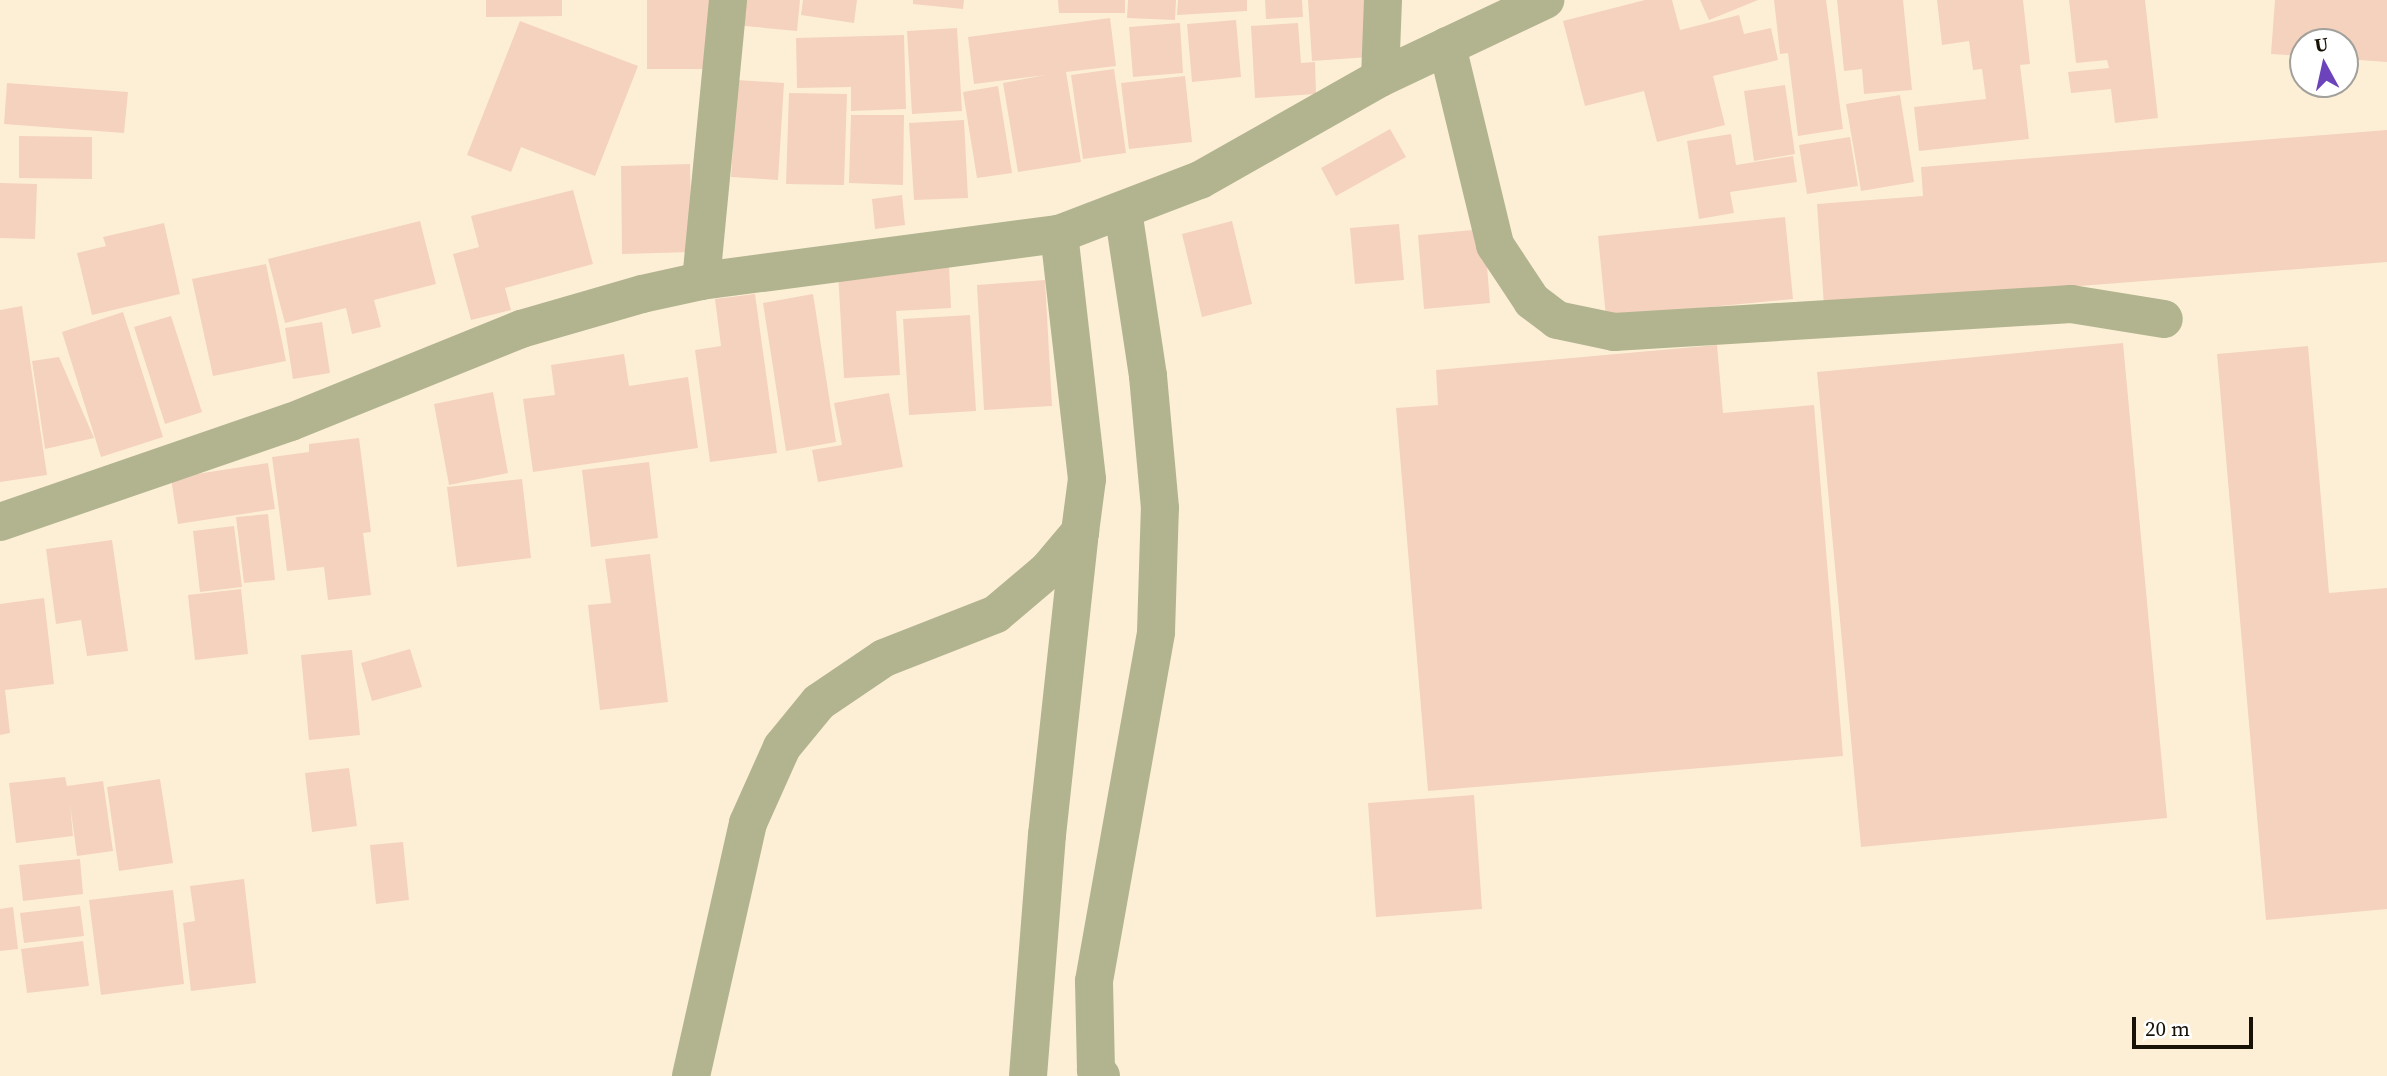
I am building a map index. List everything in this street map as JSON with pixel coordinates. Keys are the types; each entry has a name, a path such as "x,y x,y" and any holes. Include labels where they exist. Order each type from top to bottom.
{"street":[{"path":"701,281 729,0"},
{"path":"1380,78 1383,0"},
{"path":"0,522 291,422 522,329 701,281 1059,234 1200,180 1380,78 1545,0"},
{"path":"1447,46 1495,245 1532,300 1557,320 1614,332 2071,304 2164,319"},
{"path":"1093,1074 1094,981 1156,632 1160,508 1148,376 1123,211"},
{"path":"1028,1076 1047,835 1087,479 1059,234"},
{"path":"691,1076 748,823 782,747 819,702 884,658 996,614 1048,570 1080,532"}],"building":[{"path":"486,0 562,0 562,16 486,17"},
{"path":"647,0 710,0 709,69 647,69"},
{"path":"737,0 800,0 797,31 734,25"},
{"path":"803,0 857,0 854,23 801,15"},
{"path":"913,0 964,0 963,9 913,4"},
{"path":"1058,0 1125,0 1125,13 1059,13"},
{"path":"1128,0 1176,0 1175,20 1127,18"},
{"path":"1178,0 1247,0 1247,11 1177,15"},
{"path":"1265,0 1302,0 1303,17 1266,19"},
{"path":"1308,0 1365,0 1369,57 1312,61"},
{"path":"1645,0 1672,0 1680,30 1739,15 1744,34 1771,28 1778,60 1713,76 1725,125 1657,142 1644,91 1585,106 1563,21"},
{"path":"1700,0 1758,0 1709,20"},
{"path":"1774,0 1826,0 1843,129 1798,136 1788,53 1780,54"},
{"path":"1837,0 1903,0 1912,90 1864,94 1862,69 1844,71"},
{"path":"1937,0 2023,0 2030,64 2020,65 2029,139 1919,151 1914,107 1986,99 1982,69 1973,70 1969,41 1942,45"},
{"path":"2069,0 2145,0 2158,118 2115,123 2111,89 2071,93 2068,72 2109,68 2107,60 2076,63"},
{"path":"2275,0 2387,0 2387,62 2359,60 2359,28 2289,28 2289,55 2271,54"},
{"path":"1110,18 1116,66 1066,72 1081,162 1018,172 1003,83 1046,75 974,84 968,37"},
{"path":"1236,20 1241,77 1192,82 1187,24"},
{"path":"520,21 638,66 595,176 521,147 511,172 467,155"},
{"path":"1180,23 1183,73 1133,77 1129,27"},
{"path":"1298,23 1301,63 1315,62 1316,94 1255,98 1251,26"},
{"path":"957,28 962,111 912,114 907,31"},
{"path":"904,35 906,109 851,111 851,87 797,88 796,38"},
{"path":"1114,69 1126,153 1083,159 1071,75"},
{"path":"1185,76 1192,142 1129,149 1121,83"},
{"path":"737,80 784,83 778,180 731,177"},
{"path":"7,83 128,92 124,133 4,124"},
{"path":"1785,85 1795,154 1754,161 1744,91"},
{"path":"998,86 1012,173 977,178 963,92"},
{"path":"789,93 847,94 844,185 786,184"},
{"path":"1900,95 1914,182 1861,191 1846,104"},
{"path":"851,115 904,115 903,185 849,183"},
{"path":"964,120 968,198 914,200 909,123"},
{"path":"1390,129 1406,157 1336,196 1321,168"},
{"path":"2387,130 2387,262 1824,306 1817,204 1923,196 1921,167"},
{"path":"1731,134 1736,165 1793,156 1797,182 1730,192 1734,213 1699,219 1687,141"},
{"path":"19,136 92,137 92,179 19,178"},
{"path":"1850,137 1858,186 1807,194 1799,145"},
{"path":"690,164 692,252 622,254 621,166"},
{"path":"0,183 37,184 35,239 0,238"},
{"path":"573,190 593,264 505,288 511,310 471,320 453,254 479,247 471,216"},
{"path":"902,195 905,225 875,229 872,199"},
{"path":"1785,217 1793,299 1606,317 1598,236"},
{"path":"420,221 436,284 374,300 381,327 352,334 346,308 285,323 268,259"},
{"path":"1232,221 1252,304 1202,317 1182,234"},
{"path":"164,223 180,294 92,315 77,253 106,246 103,237"},
{"path":"1399,224 1404,280 1355,284 1350,228"},
{"path":"1484,229 1490,303 1424,309 1418,235"},
{"path":"266,264 286,361 213,376 192,279"},
{"path":"949,266 951,308 896,311 900,375 844,378 838,272"},
{"path":"1045,280 1052,406 984,410 977,285"},
{"path":"755,294 777,453 710,462 695,350 721,346 715,299"},
{"path":"813,294 836,442 786,451 763,303"},
{"path":"22,306 47,475 0,482 0,310"},
{"path":"123,312 163,437 101,457 62,332"},
{"path":"970,315 976,411 909,415 903,319"},
{"path":"171,316 202,412 165,424 134,327"},
{"path":"322,322 330,373 293,379 285,328"},
{"path":"2123,343 2167,818 1861,847 1817,372"},
{"path":"1717,345 1723,413 1814,405 1843,756 1428,791 1396,408 1438,405 1436,370"},
{"path":"2308,346 2329,593 2387,588 2387,909 2266,920 2217,354"},
{"path":"624,354 629,386 688,377 698,448 533,472 523,399 555,395 551,365"},
{"path":"59,357 94,438 45,449 32,361"},
{"path":"493,392 508,473 449,485 434,404"},
{"path":"889,393 903,467 818,482 812,450 842,445 834,403"},
{"path":"359,438 371,532 363,533 371,595 328,600 324,567 287,571 272,457 309,452 309,444"},
{"path":"649,462 658,538 591,547 582,470"},
{"path":"268,463 275,509 178,524 171,478"},
{"path":"522,479 531,558 457,567 447,487"},
{"path":"268,514 275,580 244,583 236,517"},
{"path":"234,526 242,587 200,592 193,531"},
{"path":"112,540 128,651 87,656 81,620 56,624 46,549"},
{"path":"650,554 668,702 600,710 588,605 611,603 605,559"},
{"path":"241,589 248,654 195,660 188,595"},
{"path":"44,598 54,684 5,690 10,733 0,735 0,604"},
{"path":"410,649 422,687 372,701 361,663"},
{"path":"352,650 360,735 309,740 301,655"},
{"path":"349,768 357,826 312,832 305,773"},
{"path":"65,777 67,786 103,781 113,851 77,856 70,804 73,836 16,843 9,783"},
{"path":"160,779 173,863 119,871 107,787"},
{"path":"1474,795 1482,909 1376,917 1368,803"},
{"path":"403,842 409,900 376,904 370,845"},
{"path":"80,859 83,894 23,901 19,865"},
{"path":"244,879 256,983 191,991 183,923 195,921 190,886"},
{"path":"173,890 184,984 101,995 89,900"},
{"path":"80,906 84,936 24,943 20,913"},
{"path":"13,907 18,949 0,951 0,909"},
{"path":"83,941 89,986 27,993 21,949"}]}
